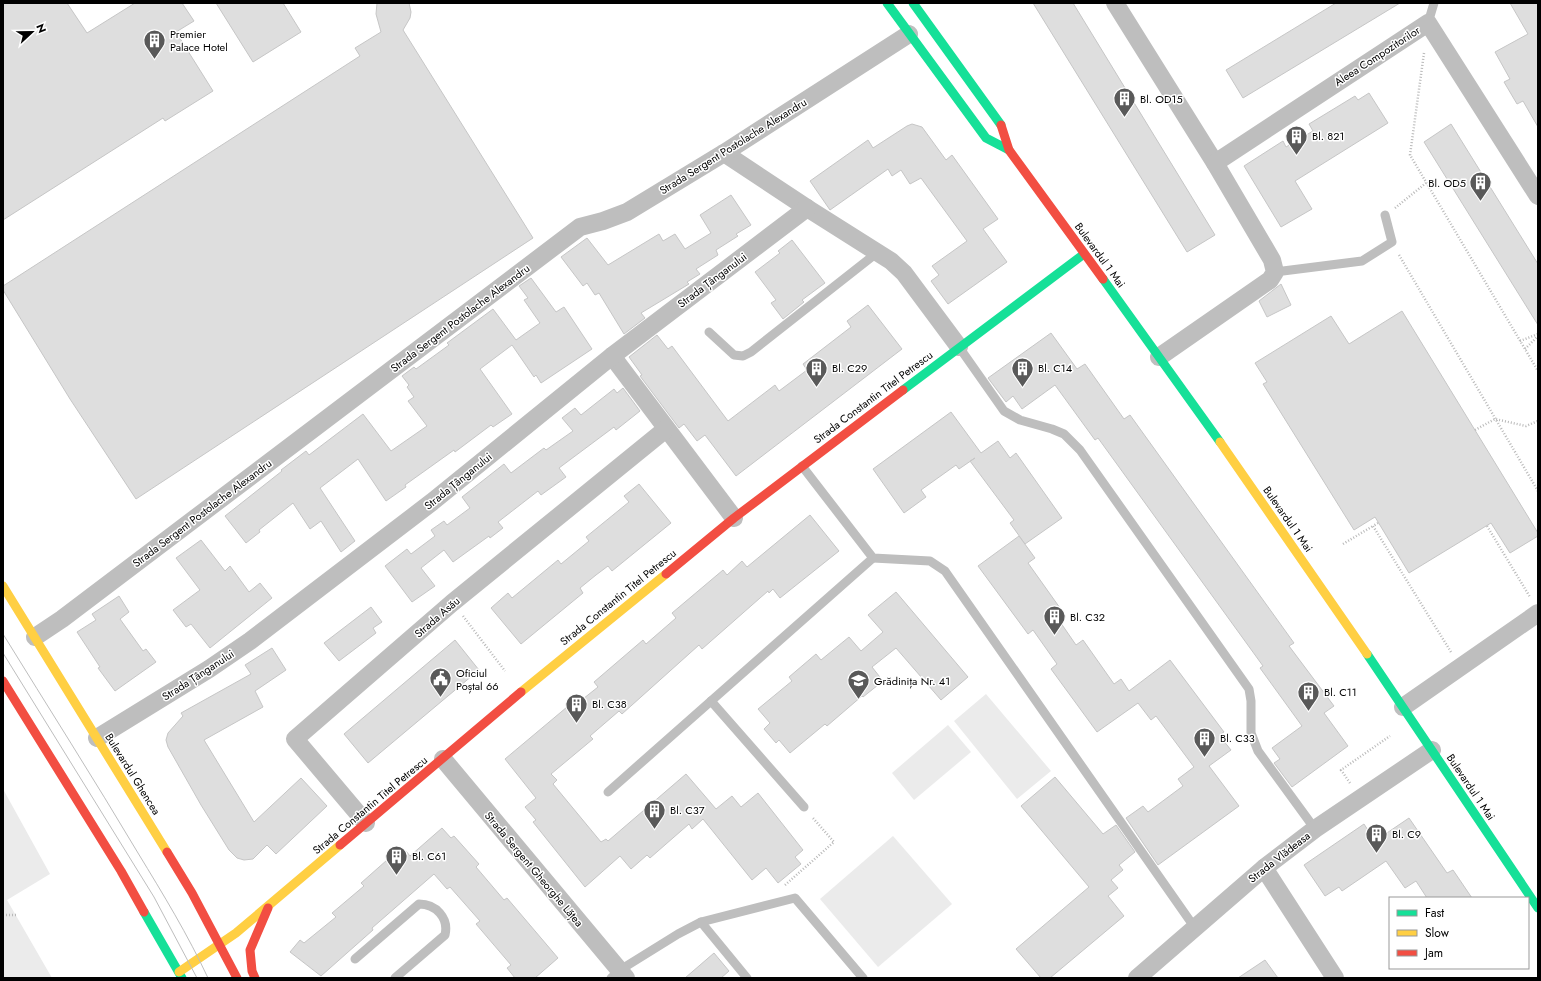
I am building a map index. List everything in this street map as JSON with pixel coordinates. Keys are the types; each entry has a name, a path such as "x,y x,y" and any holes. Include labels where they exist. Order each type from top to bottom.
{"main road":[{"name":"Bulevardul 1 Mai","path":"887,3 986,138 1009,150"},
{"name":"Bulevardul 1 Mai","path":"913,3 1002,126 1009,150 1159,357 1302,560 1403,706 1538,908"},
{"name":"Strada Constantin Titel Petrescu","path":"180,975 269,905 522,691 734,518 1084,254"},
{"name":"Bulevardul Ghencea","path":"3,586 192,893 237,978"},
{"path":"3,681 121,871 180,975"},
{"path":"255,978 252,971 250,950 269,905"}],"street":[{"path":"1115,3 1215,163 1272,260 1275,272 1270,280 1159,357"},
{"name":"Aleea Compozitorilor","path":"1215,163 1428,23 1535,186"},
{"name":"Strada Sergent Postolache Alexandru","path":"35,637 75,610 580,227 627,212 724,153 909,34"},
{"path":"724,153 891,261 904,273 959,347"},
{"name":"Strada Țânganului","path":"97,738 209,669 250,641 432,502 612,356 807,208"},
{"path":"612,356 734,518"},
{"name":"Strada Asău","path":"366,823 296,739 452,603 666,428"},
{"path":"1403,706 1460,666 1534,605"},
{"name":"Strada Vlădeasa","path":"1137,978 1264,868 1315,829 1432,750"},
{"name":"Strada Sergent Gheorghe Lățea","path":"443,759 619,975"},
{"path":"1264,868 1335,978"}],"lane":[{"path":"1428,23 1434,3"},
{"path":"1275,272 1362,261 1392,242 1386,215"},
{"path":"709,332 734,355 743,356 752,352 878,252"},
{"path":"959,347 1004,411 1020,420 1064,434 1080,450 1249,689 1252,733 1258,751 1315,829"},
{"path":"802,466 873,558"},
{"path":"608,792 873,558 930,561 945,572 1195,928"},
{"path":"711,701 804,807"},
{"path":"619,975 678,934 701,922 795,898 863,978"},
{"path":"355,959 419,904 426,904 433,907 444,919 447,927 445,935 395,978"},
{"path":"701,922 747,978"}],"path":[{"path":"1428,23 1410,155 1538,371"},
{"path":"1386,215 1426,183"},
{"path":"1392,242 1538,492"},
{"path":"1520,341 1538,335"},
{"path":"1525,349 1538,335"},
{"path":"1475,430 1495,419 1526,426 1538,421"},
{"path":"1343,544 1378,523"},
{"path":"1374,526 1460,666"},
{"path":"1487,526 1534,605"},
{"path":"1385,544 1389,541"},
{"path":"452,603 505,671"},
{"path":"1360,798 1341,770 1390,736"},
{"path":"782,901 775,894 834,842 804,807"},
{"path":"3,915 16,916"}],"shaded area":[{"path":"986,694 1051,771 1017,799 954,721"},
{"path":"948,725 971,752 914,800 892,773"},
{"path":"3,789 50,874 7,900 52,978 3,978"},
{"path":"893,836 952,904 878,967 820,899"}],"building":[{"path":"3,3 67,3 87,33 135,3 182,3 194,21 176,32 213,91 165,121 163,118 3,220"},
{"path":"216,3 283,3 301,32 253,62"},
{"path":"377,3 409,3 411,12 410,18 403,30 533,238 136,499 70,399 3,290 3,286 360,56 355,48 381,32 376,14"},
{"name":"Bl. OD15","path":"1033,3 1073,3 1215,235 1187,252"},
{"path":"1336,3 1400,3 1243,98 1226,70"},
{"path":"1510,3 1538,3 1538,127 1523,101 1517,104 1504,82 1510,79 1495,52 1528,34"},
{"name":"Bl. 821","path":"1369,93 1388,123 1295,181 1312,209 1281,227 1244,166 1283,141 1286,147 1313,131 1309,124 1355,96 1358,100"},
{"path":"912,124 922,127 946,160 952,155 998,219 983,229 1007,262 948,304 931,281 939,275 932,266 967,241 921,178 910,184 901,170 892,176 888,169 830,210 810,181 868,140 873,148"},
{"name":"Bl. OD5","path":"1451,124 1538,264 1538,325 1424,142"},
{"path":"731,195 751,225 736,234 738,236 716,250 718,255 696,269 700,274 687,282 689,284 641,313 645,318 624,334 599,293 595,295 587,283 583,286 561,257 587,238 608,265 659,234 663,241 675,234 685,249 711,233 700,215"},
{"path":"792,240 825,283 802,300 804,302 783,319 771,303 776,300 755,272 780,253 778,251"},
{"path":"531,278 556,312 564,307 592,349 541,383 536,375 534,377 512,345 480,369 512,414 493,427 491,425 455,452 454,450 405,485 406,487 386,501 358,459 320,488 355,541 341,552 321,521 310,529 293,503 259,530 260,532 246,543 225,516 306,451 309,455 363,414 391,451 427,426 408,401 414,397 407,387 409,385 402,376 414,367 416,369 449,345 447,343 493,309 516,340 540,323 524,300 528,298 519,286"},
{"path":"1281,284 1291,305 1267,317 1259,301"},
{"name":"Bl. C29","path":"868,305 902,349 736,476 705,435 697,441 684,424 679,428 640,376 642,375 629,357 657,335 668,349 672,346 728,421 775,385 779,391 807,370 803,364 851,327 847,321"},
{"path":"1402,311 1538,533 1538,536 1510,553 1491,523 1409,573 1375,517 1354,530 1263,384 1267,382 1255,363 1331,316 1349,344"},
{"path":"1051,333 1077,369 1085,364 1124,419 1130,415 1294,643 1289,646 1334,706 1324,713 1348,746 1292,787 1274,763 1280,759 1272,748 1302,726 1260,668 1263,666 1098,438 1095,440 1055,385 1022,409 1013,396 1006,402 988,378"},
{"path":"623,388 640,411 616,430 614,427 559,468 566,477 541,495 538,491 498,522 503,528 490,538 489,536 453,562 444,550 421,568 435,586 412,602 385,566 407,549 411,554 435,536 431,530 444,521 447,525 470,508 462,497 504,464 511,473 544,448 546,450 573,431 562,418 575,408 581,415 614,389 617,393"},
{"path":"951,412 981,453 998,441 1010,458 1016,453 1062,518 1025,544 1010,523 1014,520 970,461 959,469 956,465 921,490 926,497 904,513 873,469"},
{"path":"639,484 671,523 612,571 608,566 596,575 580,588 583,593 521,644 491,608 508,593 512,598 558,560 561,564 589,541 586,537 629,502 624,496"},
{"path":"810,515 839,551 780,598 773,589 769,593 768,591 702,649 699,645 622,714 619,711 590,736 593,739 551,774 557,780 553,784 601,842 606,839 608,841 686,774 716,809 732,796 741,807 758,793 803,850 795,857 801,864 778,883 766,868 752,880 703,819 692,829 689,824 650,858 647,855 631,869 620,856 585,887 533,822 536,820 525,807 536,798 505,759 567,707 569,710 598,687 594,682 643,640 646,644 676,618 672,613 723,570 727,575 742,561 747,567"},
{"path":"1019,536 1035,558 1028,563 1060,608 1054,613 1076,645 1083,640 1114,684 1121,679 1129,691 1170,660 1224,732 1219,735 1231,750 1209,766 1239,806 1158,865 1126,818 1143,806 1148,812 1183,786 1178,779 1194,767 1156,716 1151,720 1138,703 1097,732 1051,669 1057,664 1033,630 1028,634 978,566"},
{"path":"201,540 225,571 230,566 249,592 260,583 272,598 210,648 191,624 186,627 173,610 200,590 176,558"},
{"path":"896,592 968,677 941,700 896,648 872,667 883,681 863,697 862,696 827,726 825,724 790,753 779,740 776,743 764,729 770,723 758,709 792,681 789,677 816,654 821,660 849,637 861,651 883,632 868,615"},
{"path":"119,596 129,612 120,619 143,651 146,649 156,662 115,691 98,668 100,667 77,632 96,620 92,614"},
{"path":"371,607 382,622 373,628 376,633 339,661 324,643"},
{"path":"455,640 479,670 368,763 344,734"},
{"path":"272,648 286,670 255,691 263,707 204,740 254,822 301,778 327,806 276,854 267,845 253,859 244,860 237,858 229,850 201,805 168,747 166,740 168,733 183,716 181,713 251,674 245,665"},
{"path":"1055,777 1103,834 1116,825 1135,852 1119,865 1123,870 1111,880 1118,888 1108,896 1124,916 1050,978 1041,978 1016,949 1089,887 1021,806"},
{"name":"Bl. C9","path":"1409,818 1447,873 1453,870 1471,897 1426,897 1416,881 1405,888 1386,861 1342,891 1339,887 1325,896 1304,865 1364,824 1375,841"},
{"path":"442,828 451,838 454,836 479,864 476,867 504,900 507,898 558,958 535,978 515,978 507,968 511,965 476,924 480,921 450,887 447,889 434,874 372,928 373,930 321,976 290,952 300,940 304,943 336,917 332,913 364,886 361,883 387,860 391,865 406,851 410,856"},
{"path":"714,953 729,971 721,978 685,978"},
{"path":"1265,960 1278,978 1238,978"}],"tram line":[{"path":"3,634 157,884 184,930 208,978"},
{"path":"3,653 154,897 197,978"}],"traffic: fast":[{"path":"887,3 986,138 1009,150"},
{"path":"913,3 1001,125"},
{"path":"903,390 1084,254"},
{"path":"1103,279 1220,442"},
{"path":"1367,654 1538,908"},
{"path":"144,912 182,978"}],"traffic: slow":[{"path":"1220,442 1367,654"},
{"path":"521,692 666,574"},
{"path":"3,586 167,852"},
{"path":"179,972 236,933 340,845"}],"traffic: jam":[{"path":"1001,125 1009,150 1103,279"},
{"path":"666,574 734,518 903,390"},
{"path":"3,681 121,871 144,912"},
{"path":"340,845 521,692"},
{"path":"167,852 192,893 237,978"},
{"path":"255,978 252,971 250,950 268,908"}],"place":[{"name":"Premier Palace Hotel","path":"155,60"},
{"name":"Bl. OD15","path":"1124,118"},
{"name":"Bl. 821","path":"1296,156"},
{"name":"Bl. OD5","path":"1481,202"},
{"name":"Bl. C29","path":"817,388"},
{"name":"Bl. C14","path":"1023,388"},
{"name":"Bl. C32","path":"1054,636"},
{"name":"Oficiul Poștal 66","path":"440,698"},
{"name":"Grădinița Nr. 41","path":"859,700"},
{"name":"Bl. C11","path":"1309,712"},
{"name":"Bl. C38","path":"576,724"},
{"name":"Bl. C33","path":"1204,758"},
{"name":"Bl. C37","path":"654,830"},
{"name":"Bl. C9","path":"1377,854"},
{"name":"Bl. C61","path":"396,876"}]}
